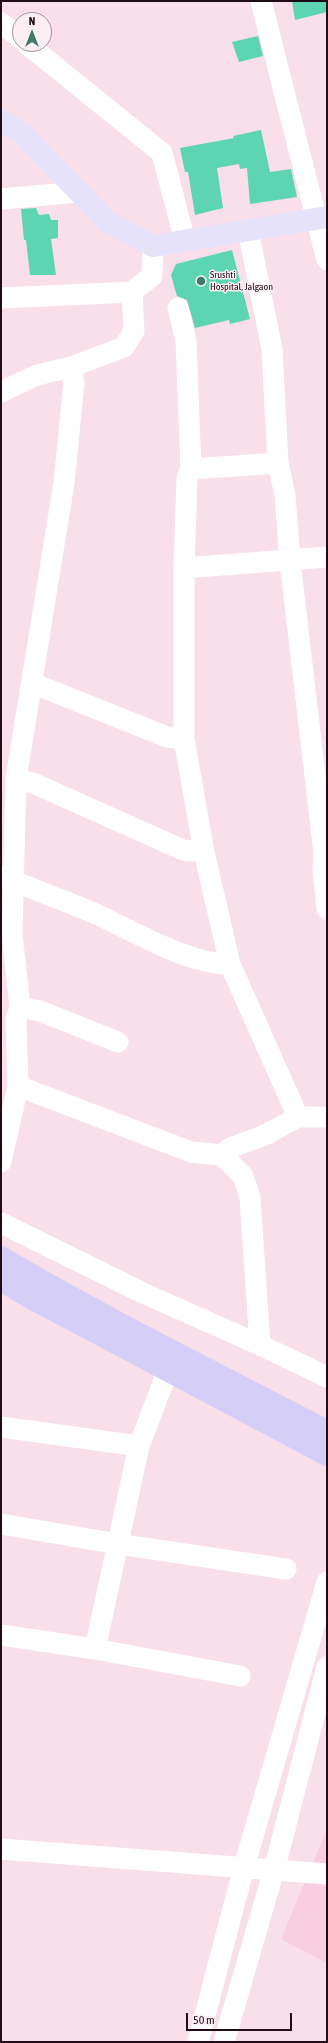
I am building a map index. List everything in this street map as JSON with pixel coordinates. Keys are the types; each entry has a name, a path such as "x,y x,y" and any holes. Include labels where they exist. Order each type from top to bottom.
{"highway":[{"path":"1,1257 136,1333 180,1354 327,1431"},
{"path":"1,1280 29,1297 327,1455"}],"main road":[{"path":"1,120 23,134 108,222 153,246 321,218"}],"street":[{"path":"261,1 321,218 327,260"},
{"path":"1,23 12,32"},
{"path":"37,52 162,152 185,241"},
{"path":"1,199 79,192"},
{"path":"248,230 272,349 278,463 285,494 290,561 326,853 323,871 327,909"},
{"path":"1,298 132,292 152,276 153,246"},
{"path":"1,392 37,375 71,367 124,347 134,331 132,292"},
{"path":"178,308 186,341 191,469 188,478 184,568 184,739 204,852 230,964 298,1117"},
{"path":"1,1162 18,1086 16,1020 20,1007 7,878 16,779 64,483 74,383 71,367"},
{"path":"191,469 278,463"},
{"path":"184,568 327,557"},
{"path":"32,683 167,737 184,739"},
{"path":"16,779 33,782 183,850 204,852"},
{"path":"7,878 95,914 168,948 215,964 230,964"},
{"path":"20,1007 40,1011 118,1042"},
{"path":"18,1086 191,1152 222,1155 243,1176 250,1197 260,1344"},
{"path":"222,1155 230,1148 265,1135 298,1117 327,1117"},
{"path":"1,1223 143,1293 260,1344 327,1377"},
{"path":"95,1649 139,1446 168,1370"},
{"path":"1,1427 139,1446"},
{"path":"1,1524 118,1544 286,1569"},
{"path":"198,2042 244,1867 327,1582"},
{"path":"1,1635 95,1649 240,1676"},
{"path":"224,2042 274,1870 327,1667"},
{"path":"1,1849 327,1874"}],"shaded area":[{"path":"327,1829 327,1963 281,1939"}],"building":[{"path":"292,1 327,1 327,12 295,20"},
{"path":"258,36 263,56 239,62 232,42"},
{"path":"261,130 270,172 291,169 297,197 250,204 247,168 240,169 239,164 217,168 223,208 195,215 188,172 185,172 180,148 234,138 233,136"},
{"path":"36,208 39,215 49,214 51,220 58,220 58,238 51,239 56,275 30,275 26,240 24,240 21,209"},
{"path":"232,250 250,319 230,324 229,320 195,328 187,300 177,296 171,275 176,264"}],"place":[{"name":"Srushti Hospital, Jalgaon","path":"201,281"}]}
